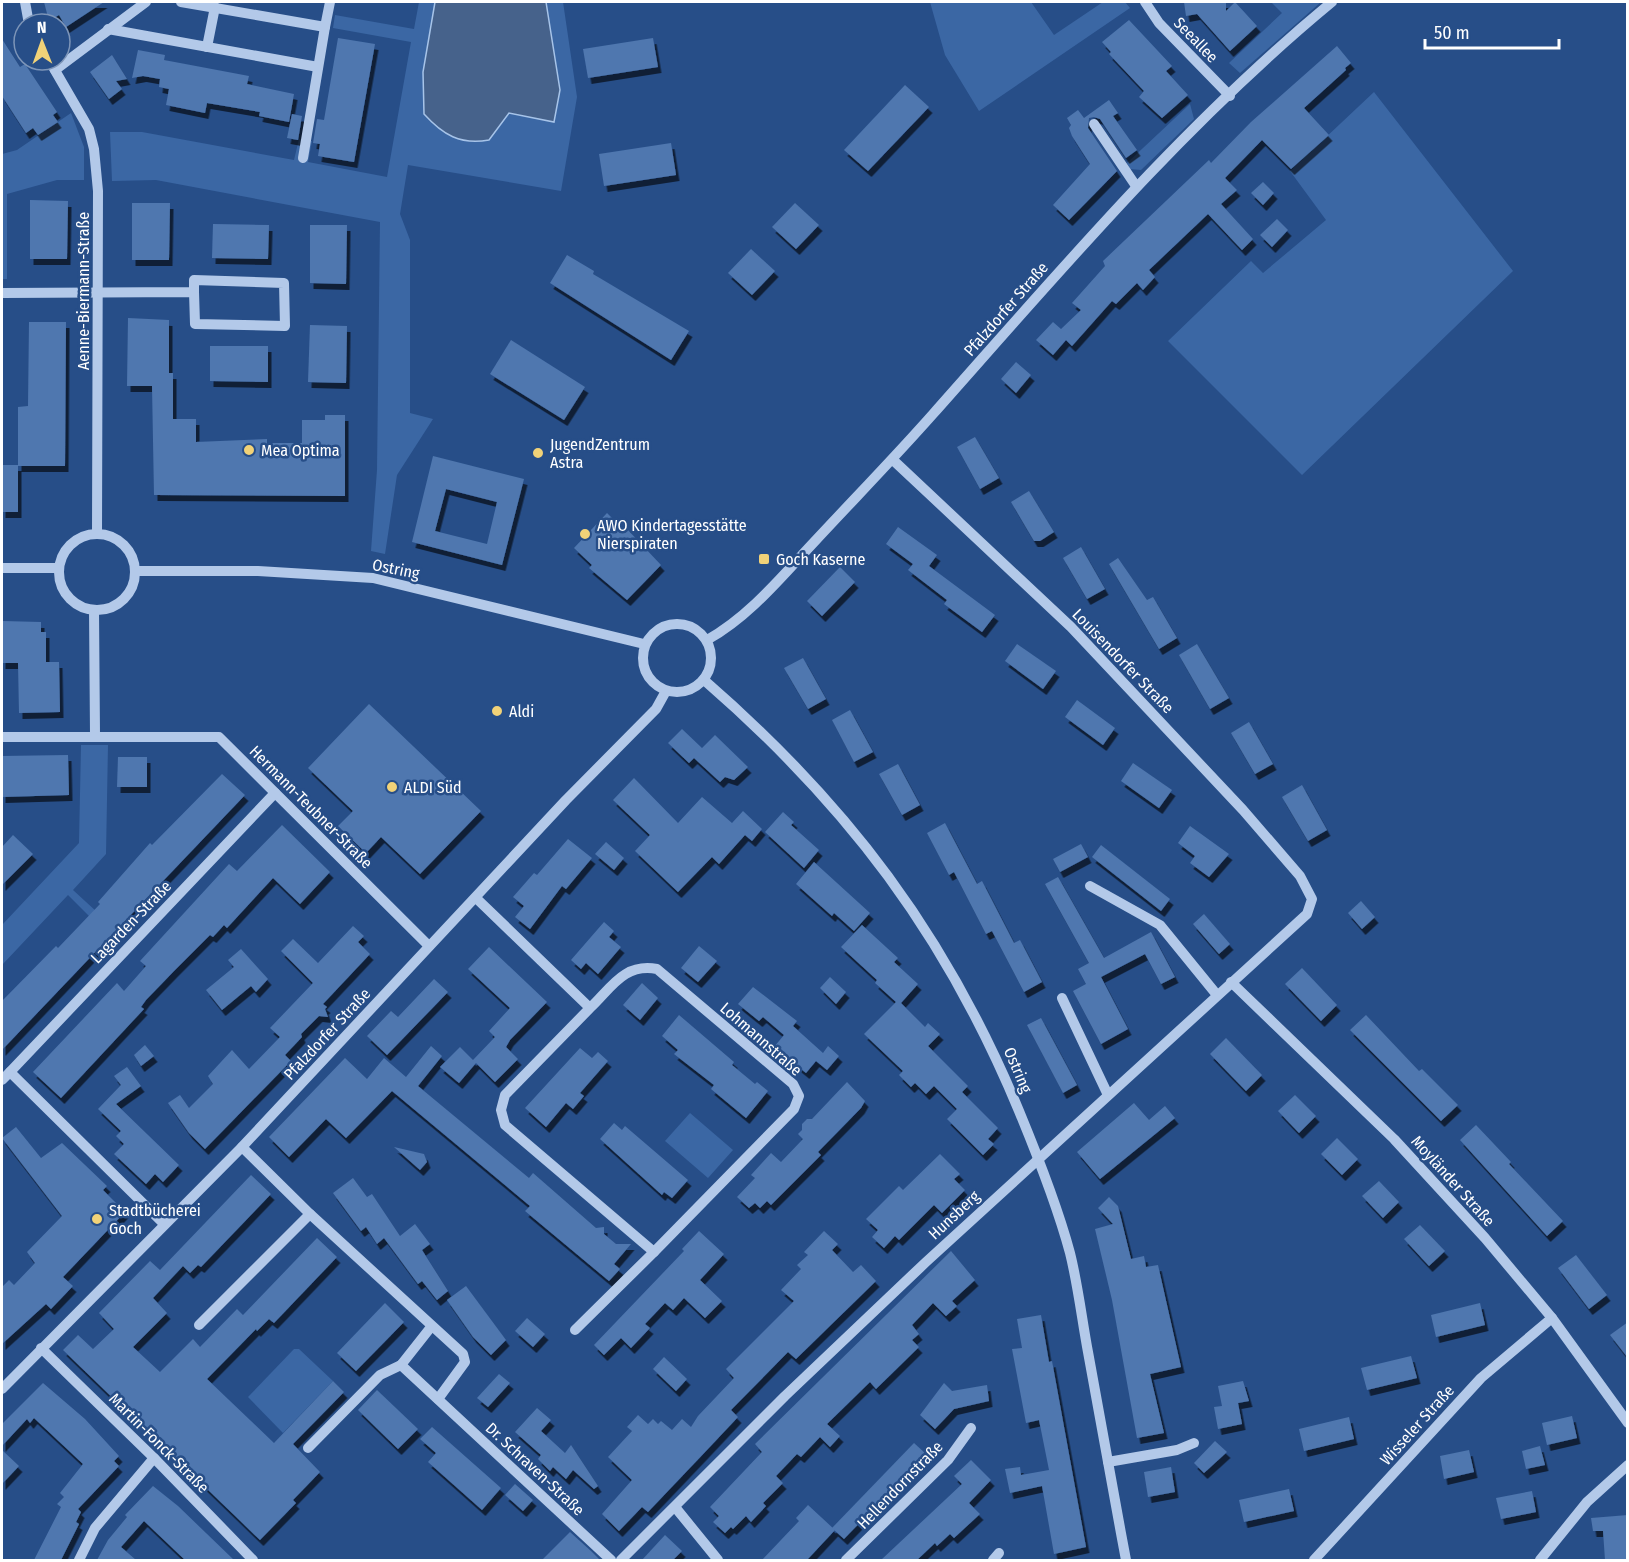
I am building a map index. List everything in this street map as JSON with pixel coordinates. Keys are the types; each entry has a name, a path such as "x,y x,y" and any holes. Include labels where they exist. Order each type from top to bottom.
{"street":[{"path":"72,52 146,2"},
{"path":"181,2 325,27"},
{"path":"303,158 330,2"},
{"name":"Seeallee","path":"1144,2 1159,23 1230,96"},
{"name":"Pfalzdorfer Straße","path":"707,640 728,629 769,591 893,460 1136,186 1286,39 1332,2"},
{"path":"207,47 215,8"},
{"path":"108,29 318,67"},
{"name":"Aenne-Biermann-Straße","path":"56,72 88,129 94,149 98,191 97,534"},
{"path":"1094,124 1136,186"},
{"path":"194,280 284,283 285,326 195,324 195,292 194,280"},
{"path":"2,293 195,292"},
{"name":"Louisendorfer Straße","path":"893,460 1071,627 1243,810 1300,876 1312,899"},
{"path":"97,534 116,539 129,552 135,571 132,586 123,600 109,608 94,610 79,606 67,596 60,583 59,568 63,555 71,543 83,536 97,534"},
{"path":"2,568 59,568"},
{"name":"Ostring","path":"135,571 258,571 374,578 644,644"},
{"path":"94,610 95,735"},
{"path":"680,623 694,628 707,640 711,652 711,665 704,680 693,689 680,693 666,691 650,681 642,663 644,644 653,632 666,624 680,623"},
{"name":"Ostring","path":"704,680 812,783 861,838 901,891 969,1001 994,1050 1039,1158 1070,1254 1126,1560"},
{"name":"Pfalzdorfer Straße","path":"2,1389 242,1146 566,800 656,709 666,691"},
{"name":"Hermann-Teubner-Straße","path":"2,737 95,735 219,737 429,946"},
{"name":"Lagarden-Straße","path":"2,1080 275,793"},
{"path":"1090,886 1160,925 1217,995"},
{"path":"476,898 590,1008"},
{"name":"Hunsberg","path":"621,1560 785,1396 1039,1158 1307,914 1312,899"},
{"name":"Lohmannstraße","path":"575,1330 654,1252 794,1109 799,1096 793,1084 657,969 640,966 628,971 505,1095 501,1110 505,1125 654,1252"},
{"name":"Moyländer Straße","path":"1231,982 1395,1139 1485,1238 1552,1318 1628,1423"},
{"path":"1062,998 1108,1095"},
{"path":"10,1071 164,1224"},
{"path":"242,1146 310,1214 463,1354 465,1362 438,1399"},
{"path":"199,1325 310,1214"},
{"name":"Wisseler Straße","path":"1314,1560 1481,1378 1552,1318"},
{"path":"308,1448 380,1375 401,1365 431,1327"},
{"name":"Martin-Fonck-Straße","path":"41,1348 154,1458 253,1560"},
{"name":"Dr. Schraven-Straße","path":"401,1365 611,1560"},
{"name":"Hellendornstraße","path":"846,1560 948,1460 971,1428"},
{"path":"1108,1462 1177,1450 1194,1443"},
{"path":"79,1560 96,1528 154,1458"},
{"path":"1540,1560 1587,1502 1628,1465"},
{"path":"675,1508 718,1560"}],"shaded area":[{"path":"419,2 435,2 423,72 489,140 509,113 560,90 546,2 563,2 577,97 561,191 408,165 400,214 410,240 410,413 433,419 397,475 385,554 371,551 377,470 380,222 156,180 112,181 110,132 142,132 294,160 299,139 312,141 308,162 387,177 411,42 333,28 335,15 414,29"},
{"path":"435,2 546,2 560,90 554,122 509,113 489,140 469,141 445,133 424,114 423,72"},
{"path":"930,2 1031,2 1054,35 1103,2 1125,2 1130,8 979,111 945,55"},
{"path":"1271,2 1321,2 1240,73 1229,63 1282,13"},
{"path":"1374,92 1513,271 1302,475 1168,341 1251,261 1263,273 1326,220 1290,171"},
{"path":"1190,104 1194,119 1141,170 1130,169 1127,163"},
{"path":"71,113 84,147 84,180 57,180 7,194 7,279 2,279 2,154 17,150"},
{"path":"81,745 108,745 106,854 73,890 122,935 115,942 68,895 2,965 2,925 79,843"},
{"path":"690,1113 733,1150 708,1178 665,1141"},
{"path":"294,1349 299,1349 333,1381 283,1433 248,1397"}],"building":[{"path":"44,2 104,2 72,23 72,12 47,12"},
{"path":"1184,2 1226,2 1226,11 1235,2 1257,26 1230,51 1197,14 1186,16"},
{"path":"1129,20 1172,66 1166,71 1188,95 1162,118 1139,97 1144,91 1109,54 1111,52 1102,42"},
{"path":"338,38 375,44 354,162 318,156 320,144 313,143 317,119 324,120"},
{"path":"653,38 658,67 588,78 583,49"},
{"path":"2,39 12,55 12,72 30,72 57,112 53,115 58,122 38,135 33,128 26,133 2,96"},
{"path":"1337,46 1351,63 1304,108 1329,135 1291,169 1262,140 1225,178 1237,190 1221,204 1253,239 1242,250 1208,214 1149,270 1155,277 1143,290 1137,283 1116,304 1112,301 1072,346 1066,340 1053,355 1036,340 1053,322 1061,329 1081,310 1072,303 1105,266 1103,261 1209,160 1211,163 1251,122"},
{"path":"138,50 165,55 164,60 249,76 247,84 294,94 289,122 259,116 260,112 207,103 205,113 166,105 169,89 159,87 160,79 143,76 132,78"},
{"path":"112,55 127,79 116,81 122,89 109,99 90,72"},
{"path":"905,85 929,107 868,171 844,150"},
{"path":"1109,100 1118,113 1113,116 1137,150 1126,158 1100,119 1089,118 1088,128 1117,171 1069,220 1053,205 1090,164 1072,136 1069,128 1071,125 1067,118 1078,110 1084,118"},
{"path":"292,114 302,116 298,140 287,138"},
{"path":"671,143 676,175 604,186 599,154"},
{"path":"1263,182 1274,193 1263,205 1251,193"},
{"path":"30,200 68,201 67,259 30,259"},
{"path":"132,203 170,203 169,260 132,260"},
{"path":"795,203 819,225 796,249 772,227"},
{"path":"1277,219 1288,230 1272,247 1260,235"},
{"path":"213,224 269,225 268,259 212,258"},
{"path":"310,225 347,225 346,284 310,283"},
{"path":"751,249 775,271 752,295 728,273"},
{"path":"567,255 594,271 593,274 689,331 671,360 550,283"},
{"name":"Mea Optima","path":"128,318 169,320 169,373 173,373 173,419 196,419 196,442 267,439 267,443 302,443 302,420 325,420 325,415 345,415 345,496 154,495 152,386 127,386"},
{"path":"29,322 66,322 65,466 18,466 18,512 2,512 2,465 18,465 18,407 28,406"},
{"path":"310,325 347,326 346,383 308,382"},
{"path":"511,340 585,387 564,420 490,374"},
{"path":"210,346 268,346 268,382 210,381"},
{"path":"1016,362 1031,375 1016,393 1001,379"},
{"path":"975,437 999,478 980,489 957,447"},
{"path":"433,456 524,479 502,565 412,542","holes":["446,489 497,502 487,544 435,531"]},
{"path":"1029,491 1054,532 1040,541 1034,541 1011,502"},
{"path":"607,513 625,531 627,529 661,565 627,600 589,568 592,565 574,548"},
{"path":"898,527 937,555 929,566 995,615 982,632 944,604 947,600 908,570 913,564 886,544"},
{"path":"1081,547 1105,589 1087,599 1063,558"},
{"path":"1118,558 1147,600 1153,597 1177,638 1159,649 1109,564"},
{"path":"840,567 855,582 822,616 807,601"},
{"path":"2,621 41,622 41,632 46,632 46,662 59,662 60,712 19,713 18,663 2,663"},
{"path":"1017,644 1056,671 1043,689 1005,661"},
{"path":"1197,644 1229,698 1210,709 1179,655"},
{"path":"803,658 826,699 808,709 784,668"},
{"path":"1077,700 1115,728 1103,745 1065,717"},
{"name":"ALDI Süd","path":"369,704 481,811 420,874 381,837 366,853 338,826 353,811 308,768"},
{"path":"850,710 873,752 854,762 832,720"},
{"path":"1249,722 1273,764 1255,774 1231,733"},
{"path":"682,729 702,748 715,735 748,767 734,780 725,777 720,782 694,758 689,763 668,743"},
{"path":"68,755 69,795 2,797 2,756"},
{"path":"118,757 147,757 147,787 117,787"},
{"path":"1133,763 1172,790 1159,808 1121,781"},
{"path":"898,764 920,805 902,815 879,774"},
{"path":"222,774 245,795 2,1050 2,1001 100,904 98,902 150,843 152,845"},
{"path":"634,778 678,823 702,797 732,823 743,811 762,829 752,841 745,835 719,864 712,857 678,892 635,851 650,835 613,800"},
{"path":"1302,785 1327,830 1308,841 1282,797"},
{"path":"783,812 794,822 791,825 819,850 804,868 765,832"},
{"path":"945,823 977,884 982,881 1014,943 1020,940 1042,982 1024,992 992,931 986,934 954,872 949,875 927,833"},
{"path":"282,825 330,872 300,904 273,878 227,928 224,925 213,937 210,935 146,1000 141,1007 144,1009 61,1098 33,1072 117,983 124,991 146,966 140,961 229,864 237,871"},
{"path":"1190,826 1229,854 1209,877 1190,863 1195,856 1178,843"},
{"path":"13,835 33,854 2,885 2,847"},
{"path":"568,839 592,858 566,889 562,886 530,929 515,917 524,906 513,897 534,873 537,875"},
{"path":"606,842 624,858 614,870 595,854"},
{"path":"1081,844 1088,857 1060,872 1053,859"},
{"path":"1101,845 1170,899 1161,911 1092,857"},
{"path":"814,862 870,913 854,931 834,913 832,916 796,884"},
{"path":"1058,877 1104,958 1151,932 1175,977 1161,984 1145,954 1101,977 1128,1029 1101,1044 1073,991 1086,984 1078,969 1089,963 1045,884"},
{"path":"1361,901 1375,917 1362,929 1348,913"},
{"path":"1204,914 1230,944 1219,954 1193,924"},
{"path":"604,922 614,931 609,937 621,947 598,974 586,963 581,969 571,960"},
{"path":"862,925 898,958 894,962 918,984 901,1003 925,1027 928,1023 940,1034 928,1046 968,1086 962,1092 998,1128 988,1139 994,1144 983,1155 947,1119 957,1109 934,1086 926,1094 915,1083 911,1087 899,1075 903,1071 864,1034 896,1002 875,983 877,980 841,947"},
{"path":"353,926 364,936 358,942 370,954 323,1004 327,1007 325,1009 328,1017 319,1016 285,1055 291,1061 205,1149 189,1133 168,1103 180,1095 189,1108 213,1084 208,1076 232,1050 249,1069 280,1037 270,1028 313,983 281,951 293,939 318,963"},
{"path":"699,946 717,961 698,982 681,968"},
{"path":"489,947 547,1002 510,1040 506,1047 518,1059 495,1082 476,1063 459,1083 440,1067 460,1047 473,1060 495,1037 489,1031 510,1008 468,969"},
{"path":"241,949 268,979 256,992 251,986 222,1010 206,990 234,967 228,960"},
{"path":"1302,968 1337,1005 1321,1021 1285,984"},
{"path":"830,977 846,992 836,1004 820,988"},
{"path":"434,979 448,992 387,1055 367,1036 391,1011 398,1017"},
{"path":"642,983 658,998 640,1020 623,1005"},
{"path":"753,987 797,1021 793,1026 823,1053 828,1046 839,1056 827,1070 816,1061 806,1073 774,1047 784,1035 763,1017 759,1021 738,1004"},
{"path":"679,1015 734,1062 732,1065 755,1084 757,1082 768,1091 746,1118 711,1089 714,1085 674,1054 678,1050 662,1036"},
{"path":"1366,1015 1419,1071 1422,1069 1458,1105 1441,1121 1350,1030"},
{"path":"1041,1018 1077,1085 1063,1093 1027,1025"},
{"path":"1226,1038 1262,1075 1246,1091 1210,1054"},
{"path":"145,1045 154,1056 141,1066 134,1055"},
{"path":"431,1046 442,1056 418,1086 529,1178 533,1173 596,1228 604,1227 604,1234 616,1244 631,1244 614,1264 620,1269 609,1281 525,1211 530,1206 392,1091 346,1138 326,1119 289,1157 269,1137 345,1058 367,1079 384,1058 406,1077"},
{"path":"580,1048 592,1058 598,1052 608,1061 580,1093 584,1096 573,1109 566,1103 546,1127 525,1108"},
{"path":"127,1067 141,1086 116,1104 179,1165 163,1182 155,1174 146,1184 114,1154 124,1144 116,1136 121,1131 98,1109 121,1085 114,1076"},
{"path":"847,1082 865,1101 861,1108 818,1152 821,1155 771,1205 767,1201 760,1208 755,1203 749,1208 737,1197 755,1178 751,1175 771,1153 781,1162 803,1139 798,1134 802,1130 802,1124 807,1119 812,1119"},
{"path":"1295,1095 1316,1116 1299,1133 1278,1111"},
{"path":"1134,1103 1149,1120 1165,1106 1175,1118 1100,1179 1077,1152"},
{"path":"614,1123 622,1130 625,1126 688,1180 672,1198 664,1192 662,1195 600,1139"},
{"path":"1476,1125 1563,1221 1547,1236 1460,1140"},
{"path":"16,1127 41,1158 62,1143 107,1186 103,1190 125,1212 63,1277 73,1286 51,1309 46,1304 2,1344 2,1287 9,1280 14,1285 35,1263 27,1252 62,1216 2,1138"},
{"path":"1337,1138 1358,1159 1342,1175 1321,1154"},
{"path":"394,1147 424,1154 427,1162 420,1170"},
{"path":"940,1154 960,1174 954,1179 965,1190 942,1213 934,1205 899,1240 895,1236 884,1248 872,1237 878,1230 866,1219 899,1186 903,1190"},
{"path":"251,1175 271,1194 201,1267 198,1265 190,1273 183,1266 153,1298 167,1313 133,1347 160,1372 193,1339 200,1347 237,1309 243,1315 317,1238 337,1257 274,1323 269,1319 257,1331 256,1329 207,1379 274,1443 333,1381 344,1392 293,1444 320,1472 293,1500 296,1503 260,1540 63,1350 78,1335 93,1349 114,1329 99,1313 150,1261 160,1270"},
{"path":"353,1178 367,1197 372,1194 400,1236 415,1224 430,1244 422,1250 448,1291 437,1300 422,1281 418,1284 384,1238 377,1244 366,1227 361,1231 333,1193"},
{"path":"1379,1181 1399,1202 1383,1218 1362,1196"},
{"path":"1109,1197 1118,1206 1131,1259 1144,1256 1146,1267 1158,1265 1181,1367 1150,1374 1164,1433 1137,1438 1112,1300 1095,1229 1113,1224 1098,1208"},
{"path":"1420,1225 1445,1251 1429,1266 1404,1239"},
{"path":"699,1231 724,1254 700,1280 722,1301 705,1318 684,1298 673,1310 665,1303 645,1324 650,1328 631,1348 621,1338 604,1355 594,1345 684,1251 682,1249"},
{"path":"824,1231 838,1244 832,1250 853,1272 861,1265 876,1281 796,1359 788,1352 731,1410 738,1417 706,1451 648,1512 642,1507 619,1531 602,1514 632,1480 608,1457 632,1431 627,1427 638,1415 648,1424 653,1419 658,1424 661,1421 672,1430 682,1419 691,1427 698,1416 734,1378 726,1369 794,1301 781,1290 801,1269 797,1265 808,1255 804,1252"},
{"path":"951,1251 975,1280 952,1301 957,1306 946,1316 933,1303 912,1325 919,1334 912,1340 919,1347 876,1389 870,1382 827,1424 840,1436 830,1447 820,1437 801,1457 797,1454 776,1476 783,1483 763,1503 766,1506 751,1522 746,1516 733,1529 731,1527 725,1533 713,1522 719,1516 710,1507 762,1452 755,1444"},
{"path":"1576,1255 1607,1295 1589,1309 1558,1268"},
{"path":"466,1286 506,1340 491,1355 473,1337 447,1300"},
{"path":"385,1303 404,1322 356,1371 337,1353"},
{"path":"1480,1303 1485,1325 1436,1337 1431,1315"},
{"path":"1041,1315 1049,1362 1052,1361 1086,1547 1054,1554 1042,1486 1010,1493 1005,1469 1020,1467 1021,1475 1049,1470 1039,1420 1026,1423 1012,1349 1022,1348 1017,1319"},
{"path":"527,1318 545,1334 533,1347 515,1331"},
{"path":"1628,1322 1628,1358 1610,1335"},
{"path":"1411,1356 1417,1378 1367,1390 1361,1368"},
{"path":"664,1357 687,1379 676,1391 653,1369"},
{"path":"499,1374 510,1383 488,1407 477,1398"},
{"path":"1243,1381 1249,1401 1238,1403 1242,1424 1218,1429 1214,1407 1222,1406 1218,1386"},
{"path":"43,1383 85,1419 119,1456 114,1461 119,1466 78,1509 81,1512 76,1522 79,1524 61,1560 34,1560 61,1507 57,1504 64,1497 60,1493 83,1464 34,1418 30,1423 27,1419 2,1446 2,1424"},
{"path":"944,1383 952,1391 987,1385 989,1401 954,1409 935,1429 920,1415"},
{"path":"377,1390 418,1429 398,1449 358,1410"},
{"path":"537,1408 551,1420 541,1431 565,1453 571,1445 598,1486 594,1489 573,1470 566,1479 553,1467 550,1471 538,1459 541,1455 515,1432"},
{"path":"1572,1416 1577,1438 1547,1445 1542,1423"},
{"path":"1349,1417 1354,1439 1304,1451 1299,1429"},
{"path":"432,1427 501,1488 482,1510 428,1462 436,1453 420,1439"},
{"path":"1215,1441 1227,1452 1204,1473 1194,1463"},
{"path":"914,1443 926,1454 844,1539 832,1528"},
{"path":"1540,1446 1545,1465 1526,1469 1522,1451"},
{"path":"2,1450 19,1466 2,1484"},
{"path":"1469,1450 1474,1472 1444,1479 1440,1456"},
{"path":"971,1460 991,1480 969,1503 980,1514 954,1538 950,1534 937,1546 935,1543 917,1560 881,1560 962,1484 954,1476"},
{"path":"1171,1467 1175,1492 1148,1497 1144,1472"},
{"path":"515,1484 533,1500 523,1511 505,1495"},
{"path":"153,1486 178,1506 234,1560 185,1560 144,1521 121,1547 136,1560 97,1560 108,1540 127,1517 125,1515"},
{"path":"1289,1489 1294,1511 1244,1522 1239,1500"},
{"path":"1532,1491 1536,1512 1501,1519 1496,1498"},
{"path":"808,1505 835,1530 807,1560 762,1560 799,1521 796,1518"},
{"path":"1628,1515 1628,1560 1605,1560 1603,1531 1593,1531 1591,1518"},
{"path":"570,1532 591,1551 600,1560 542,1560"},
{"path":"665,1535 682,1551 673,1560 642,1560"}],"place":[{"name":"Mea Optima","path":"249,450"},
{"name":"JugendZentrum Astra","path":"538,453"},
{"name":"AWO Kindertagesstätte Nierspiraten","path":"585,534"},
{"name":"Goch Kaserne","path":"764,559"},
{"name":"Aldi","path":"497,711"},
{"name":"ALDI Süd","path":"392,787"},
{"name":"Stadtbücherei Goch","path":"97,1219"}]}
